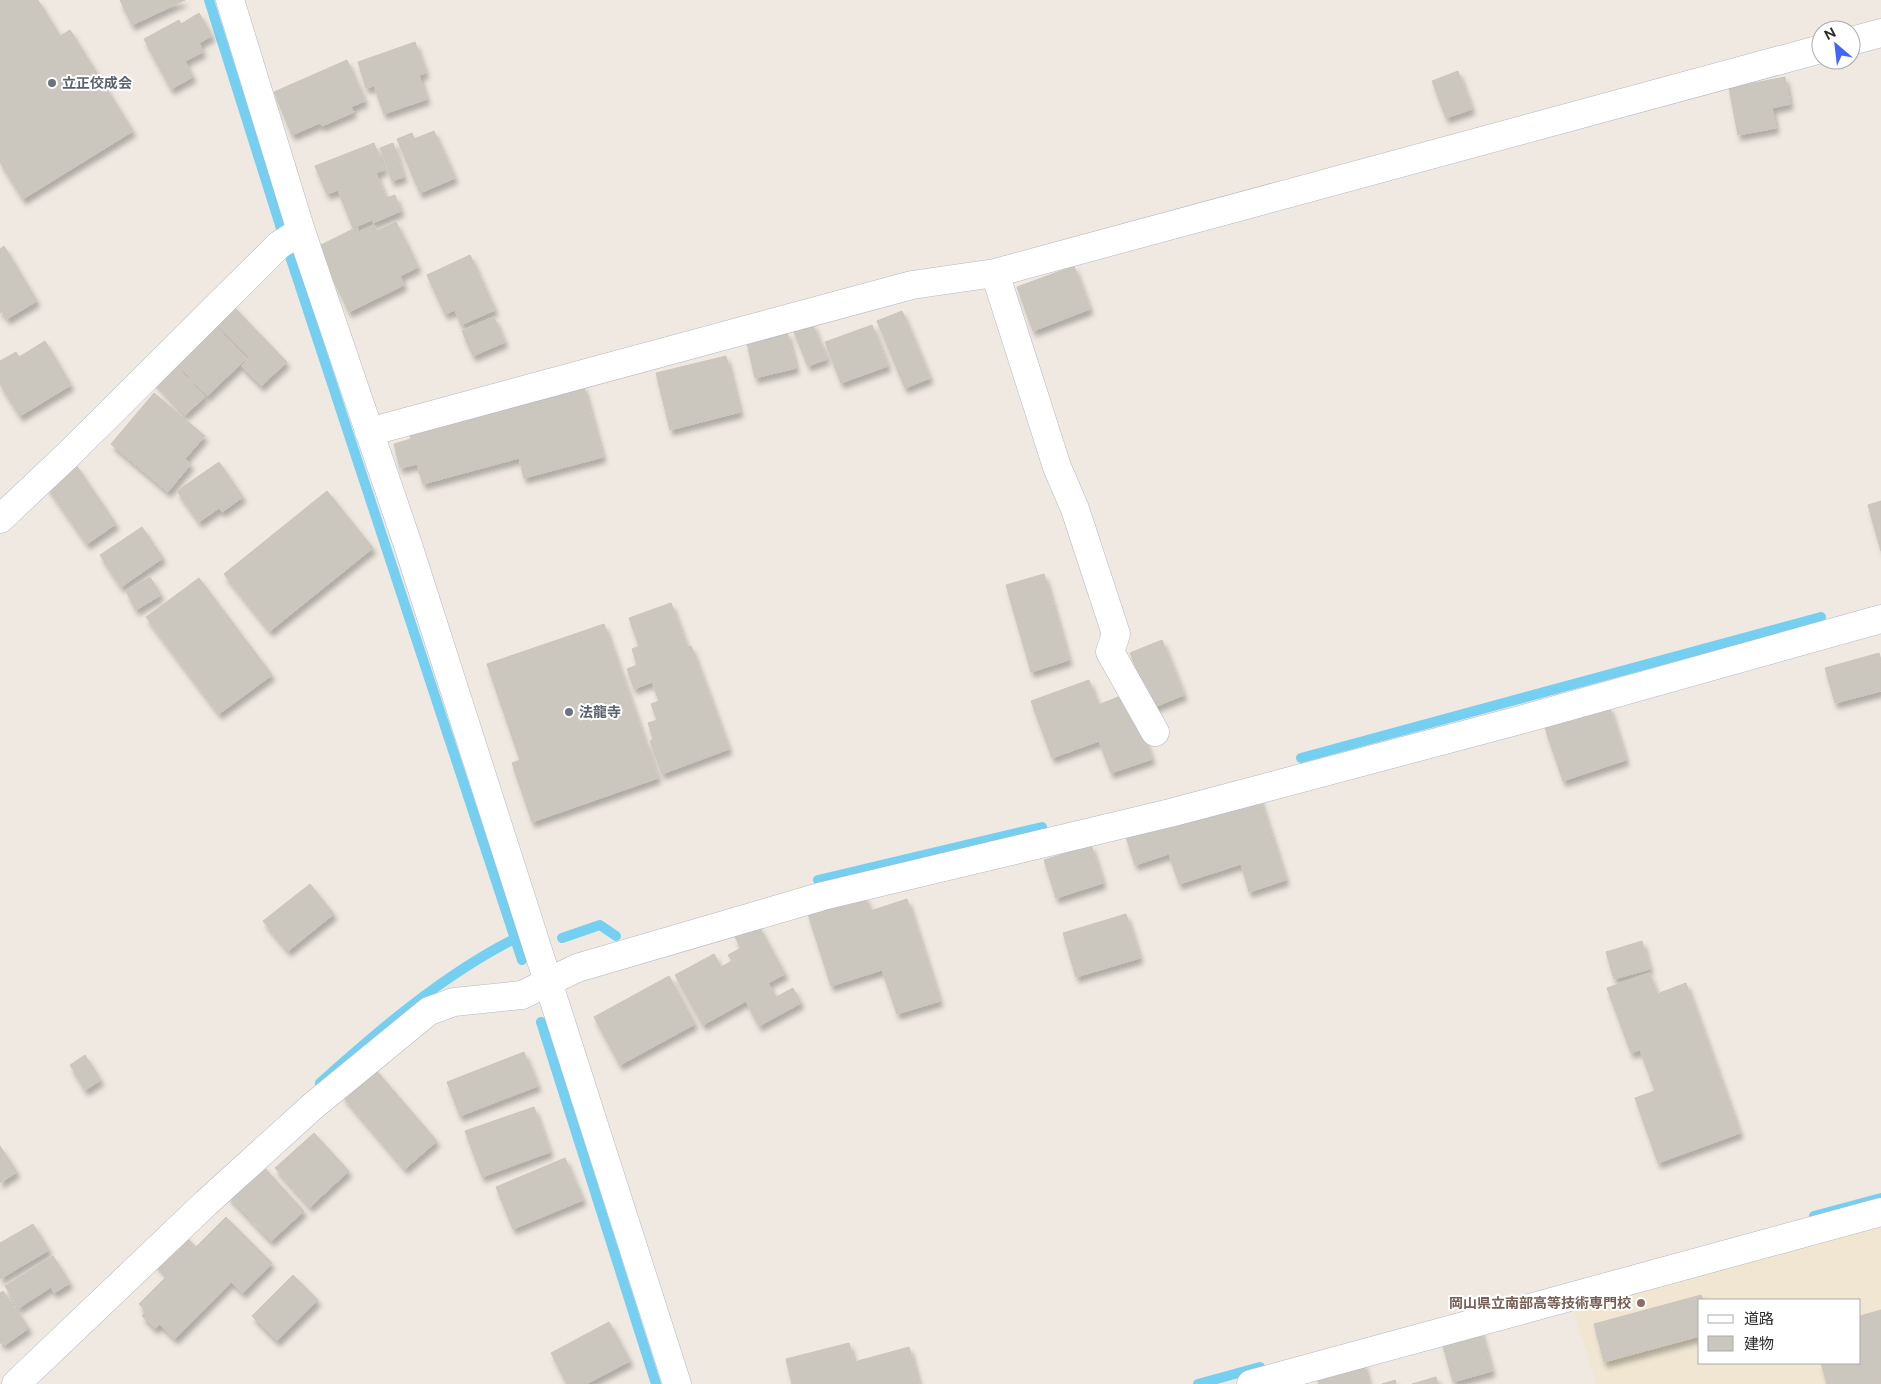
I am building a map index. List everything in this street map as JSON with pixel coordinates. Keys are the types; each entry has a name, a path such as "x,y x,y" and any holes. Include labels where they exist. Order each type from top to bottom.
{"street":[{"path":"230,0 291,237 369,432 408,545 676,1384"},
{"path":"1861,38 1881,33"},
{"path":"369,432 912,285 995,273 1811,52"},
{"path":"0,519 291,237"},
{"path":"995,273 1057,468 1075,509 1116,634 1110,652 1155,732"},
{"path":"16,1384 206,1203 306,1112 429,1011 454,1002 522,995 548,984 577,968 823,896 1170,813 1520,720 1881,619"},
{"path":"1251,1384 1881,1212"}],"shaded area":[{"name":"岡山県立南部高等技術専門校","path":"1881,1221 1881,1384 1596,1384 1572,1305"}],"building":[{"name":"立正佼成会","path":"0,0 38,0 60,36 70,30 133,131 23,199 0,162"},
{"path":"120,0 185,0 132,25"},
{"path":"199,13 212,36 199,43 203,52 185,61 193,77 171,89 144,39 179,20 181,24"},
{"path":"415,42 426,73 419,75 427,99 384,114 374,86 366,88 358,62"},
{"path":"347,60 365,101 351,107 354,112 322,126 320,123 292,135 274,92"},
{"path":"1458,71 1472,109 1446,118 1432,81"},
{"path":"1785,77 1790,104 1772,108 1776,128 1738,135 1729,88"},
{"path":"434,131 455,178 420,193 397,139 412,133 414,139"},
{"path":"374,143 384,170 376,173 386,198 395,195 401,211 373,223 372,220 353,228 338,190 327,194 315,166"},
{"path":"393,143 404,177 392,181 380,148"},
{"path":"396,222 418,267 400,276 404,285 349,312 317,247 357,227 359,232 374,225 377,231"},
{"path":"4,246 37,301 7,319 2,311 0,313 0,249"},
{"path":"470,255 495,310 461,325 455,310 445,314 427,275"},
{"path":"1074,266 1090,309 1033,331 1017,287"},
{"path":"230,303 287,362 261,386 241,366 250,358 213,320"},
{"path":"902,311 930,378 905,388 877,321"},
{"path":"494,317 505,342 473,356 462,331"},
{"path":"211,321 246,359 207,396 171,358"},
{"path":"812,323 827,359 808,366 793,330"},
{"path":"872,325 888,366 841,383 825,342"},
{"path":"787,332 796,368 755,378 747,343"},
{"path":"45,341 71,385 20,416 0,384 0,361 16,352 19,357"},
{"path":"726,356 740,412 670,430 656,373"},
{"path":"171,360 205,397 185,415 151,378"},
{"path":"583,385 603,457 524,478 519,458 423,484 417,464 400,468 394,444 411,439 409,434"},
{"path":"154,393 205,436 185,459 191,464 168,492 111,444"},
{"path":"219,462 243,497 222,512 219,508 199,522 177,491"},
{"path":"76,465 116,524 87,544 46,485"},
{"path":"327,491 373,548 270,631 224,574"},
{"path":"1881,501 1881,551 1868,505"},
{"path":"142,527 163,558 121,587 100,555"},
{"path":"1044,574 1069,660 1031,672 1006,585"},
{"path":"150,577 161,595 136,610 126,591"},
{"path":"199,578 272,675 219,714 146,617"},
{"path":"671,603 687,647 691,646 729,749 662,774 650,741 653,739 648,723 657,720 651,704 659,701 652,682 634,689 627,669 637,665 632,649 639,646 629,618"},
{"name":"法龍寺","path":"604,624 658,778 532,822 512,763 520,760 487,664"},
{"path":"1162,640 1184,695 1152,708 1130,653"},
{"path":"1879,653 1881,660 1881,691 1835,703 1825,668"},
{"path":"1089,680 1098,705 1128,693 1152,759 1111,773 1099,741 1052,758 1031,701"},
{"path":"1609,706 1626,760 1563,781 1545,728"},
{"path":"1258,794 1286,880 1249,892 1241,864 1179,884 1169,854 1135,865 1126,837"},
{"path":"1091,845 1103,883 1056,898 1044,860"},
{"path":"310,884 334,914 288,951 263,921"},
{"path":"865,896 870,911 907,899 940,1001 897,1014 882,970 831,986 808,914"},
{"path":"1126,914 1140,958 1076,977 1063,933"},
{"path":"758,925 785,974 768,983 776,997 793,988 801,1003 759,1026 746,1001 703,1025 675,975 714,954 721,967 732,961 728,955 741,948 735,937"},
{"path":"1642,941 1650,969 1614,979 1606,952"},
{"path":"1649,973 1657,994 1686,983 1740,1133 1658,1163 1635,1098 1655,1091 1640,1050 1631,1053 1607,988"},
{"path":"669,976 695,1024 620,1065 594,1017"},
{"path":"524,1052 538,1086 460,1116 447,1082"},
{"path":"85,1055 101,1080 85,1090 70,1065"},
{"path":"374,1068 437,1141 405,1169 342,1095"},
{"path":"534,1107 550,1152 482,1177 465,1131"},
{"path":"314,1133 349,1171 310,1207 275,1168"},
{"path":"0,1146 17,1172 0,1183"},
{"path":"565,1158 583,1200 513,1229 496,1187"},
{"path":"261,1164 304,1211 271,1241 227,1195"},
{"path":"226,1217 272,1263 243,1293 231,1282 175,1339 159,1324 155,1329 142,1316 146,1311 139,1304 167,1276 152,1260 181,1232 196,1247"},
{"path":"33,1224 49,1250 0,1279 0,1243"},
{"path":"53,1256 70,1283 54,1293 51,1287 19,1308 5,1286"},
{"path":"293,1275 318,1300 277,1341 252,1316"},
{"path":"3,1291 29,1328 5,1345 3,1342 0,1344 0,1293"},
{"path":"1701,1295 1703,1299 1698,1299 1698,1337 1604,1362 1594,1324"},
{"path":"1881,1310 1881,1384 1827,1384 1821,1364 1861,1364 1861,1316"},
{"path":"609,1322 630,1361 586,1384 567,1384 551,1353"},
{"path":"1479,1326 1492,1371 1453,1382 1441,1338"},
{"path":"849,1343 854,1362 909,1347 919,1384 792,1384 786,1359"},
{"path":"1363,1362 1369,1384 1319,1384 1316,1375"},
{"path":"1436,1377 1438,1384 1412,1384"},
{"path":"1395,1380 1396,1384 1382,1384"}],"waterway":[{"path":"209,0 285,241 522,960"},
{"path":"1301,758 1821,617"},
{"path":"818,880 1042,827"},
{"path":"562,938 600,925 616,936"},
{"path":"320,1083 365,1043 437,986 488,953 514,939"},
{"path":"541,1022 656,1384"},
{"path":"1814,1216 1881,1198"},
{"path":"1198,1384 1260,1367"}],"place":[{"name":"立正佼成会","path":"52,83"},
{"name":"法龍寺","path":"569,712"},
{"name":"岡山県立南部高等技術専門校","path":"1641,1303"}]}
